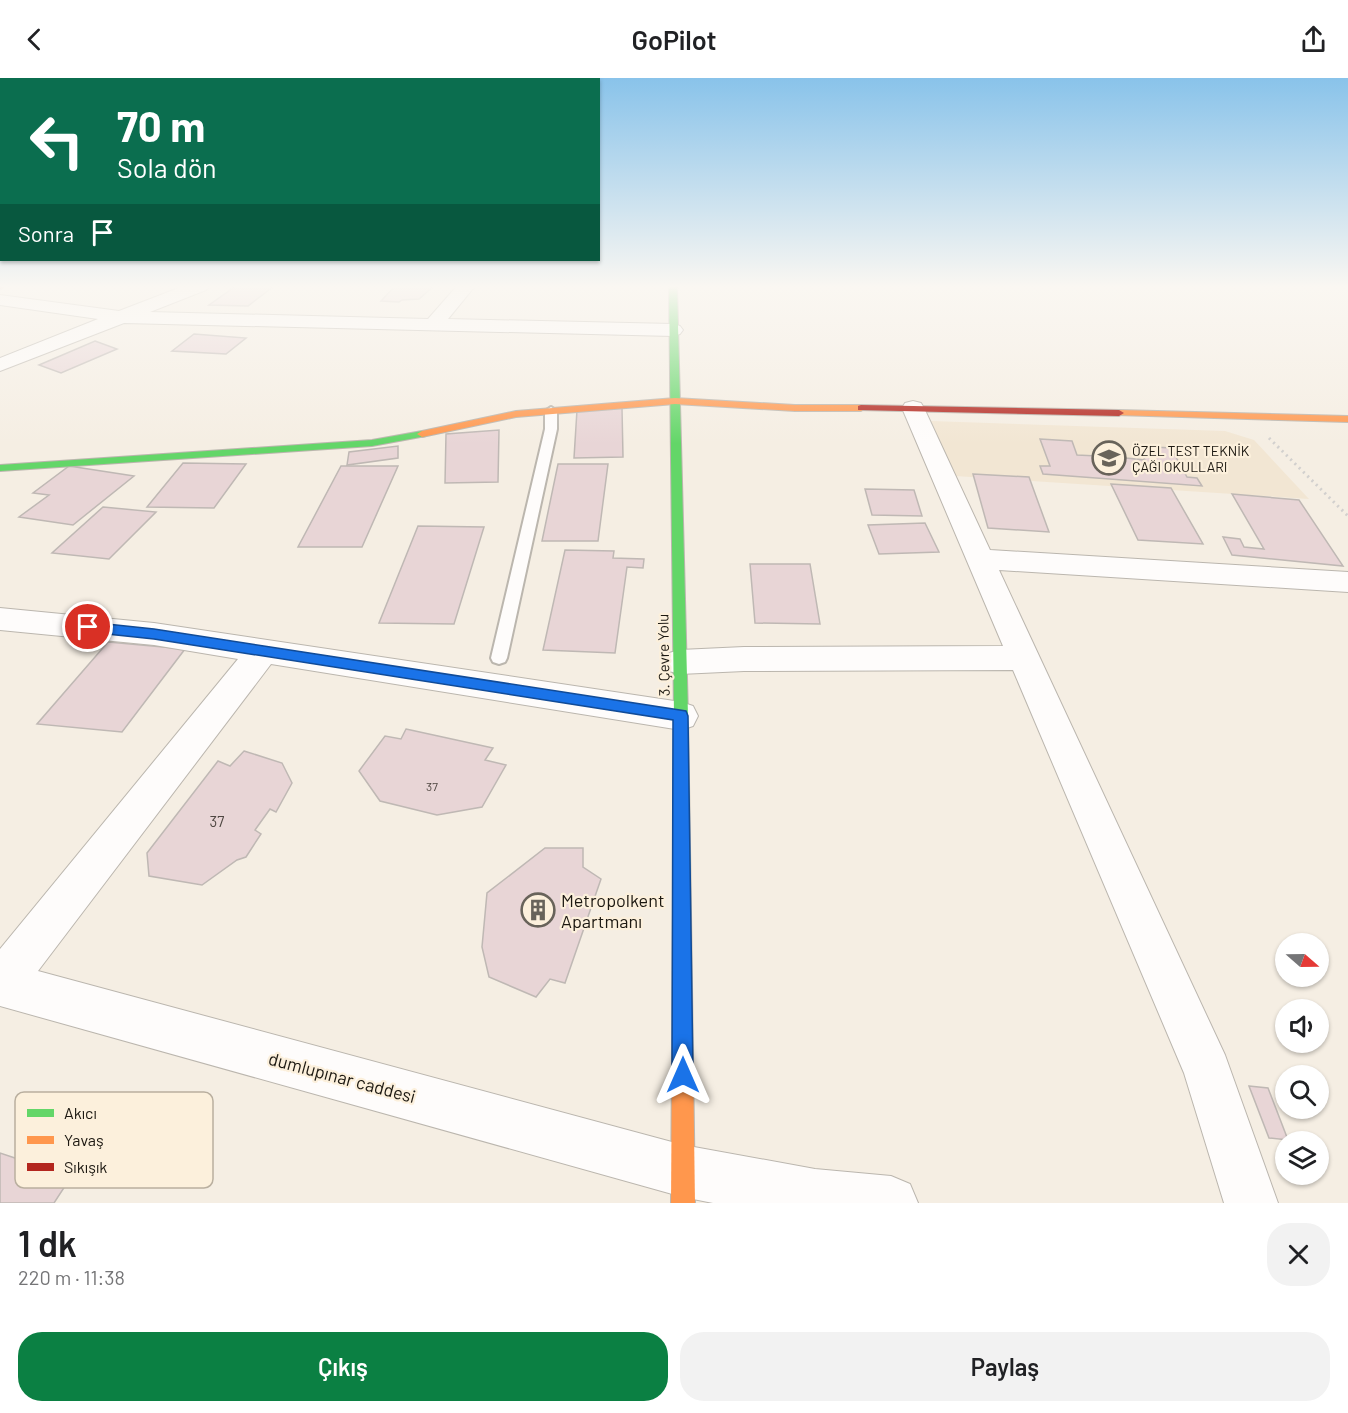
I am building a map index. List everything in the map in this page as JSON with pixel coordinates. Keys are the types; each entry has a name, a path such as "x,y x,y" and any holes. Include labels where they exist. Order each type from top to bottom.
{"street":[{"path":"0,365 66,338"},
{"name":"3. Çevre Yolu","path":"673,338 681,716 683,1187"},
{"path":"0,468 372,443 436,432 516,414 675,401 795,408 913,408 1348,419"},
{"path":"913,408 1208,1072 1251,1203"},
{"path":"980,559 1348,582"},
{"path":"0,619 154,634 681,716"},
{"path":"1,983 262,652"},
{"path":"680,662 744,659 1024,658"},
{"name":"dumlupınar caddesi","path":"1,983 683,1187 891,1203"}],"lane":[{"path":"499,658 551,429 551,411"}],"path":[{"path":"1246,416 1348,516"}],"shaded area":[{"name":"ÖZEL TEST TEKNİK ÇAĞI OKULLARI","path":"931,421 1225,431 1254,440 1309,499 955,476"}],"building":[{"path":"188,338 245,338 226,354 172,351"},
{"path":"95,341 117,349 61,373 39,365"},
{"path":"622,408 623,457 574,458 577,410"},
{"path":"499,430 498,482 445,483 446,434"},
{"path":"1040,439 1072,441 1077,455 1097,456 1094,450 1123,452 1126,458 1145,460 1138,446 1171,448 1187,477 1197,478 1202,486 1043,474 1040,466 1050,466"},
{"path":"398,446 398,458 347,465 349,452"},
{"path":"183,463 246,464 214,508 147,507"},
{"path":"558,464 608,464 598,541 542,541"},
{"path":"69,466 134,476 73,525 19,517 49,495 33,493"},
{"path":"341,466 398,466 362,547 298,547"},
{"path":"973,474 1029,477 1049,532 988,528"},
{"path":"1111,484 1171,488 1203,544 1138,540"},
{"path":"865,489 914,490 922,516 872,515"},
{"path":"1232,494 1299,500 1343,566 1232,555 1223,537 1240,539 1244,547 1264,549"},
{"path":"103,507 156,512 109,559 52,553"},
{"path":"925,523 939,552 879,554 868,525"},
{"path":"418,526 484,527 454,624 379,623"},
{"path":"565,550 614,551 613,558 644,559 643,568 627,567 615,653 543,650"},
{"path":"750,564 810,564 820,624 755,623"},
{"path":"108,642 185,649 122,732 37,724"},
{"path":"406,729 493,748 485,760 506,765 482,807 437,815 380,801 359,771 385,736 401,739"},
{"path":"244,751 282,763 292,783 276,812 270,809 255,830 261,834 246,857 237,860 202,885 149,876 147,853 218,761 230,766"},
{"name":"Metropolkent Apartmanı","path":"545,848 583,848 583,867 601,879 565,983 550,979 536,997 489,977 482,947 487,893"},
{"path":"1249,1086 1268,1088 1275,1106 1275,1119 1280,1119 1285,1131 1275,1131 1275,1139 1269,1138"},
{"path":"0,1153 15,1158 15,1188 64,1188 54,1203 0,1203"}],"traffic: fast":[{"path":"674,338 682,914"},
{"path":"0,468 372,443 422,434"}],"traffic: slow":[{"path":"422,434 516,414 675,401 795,408 861,408"},
{"path":"1119,413 1348,419"},
{"path":"682,914 683,1203"}],"traffic: jam":[{"path":"861,408 1119,413"}],"place":[{"name":"ÖZEL TEST TEKNİK ÇAĞI OKULLARI","path":"1109,458"},
{"name":"Metropolkent Apartmanı","path":"538,910"}],"route":[{"path":"88,627 154,634 681,716 683,1075"}]}
